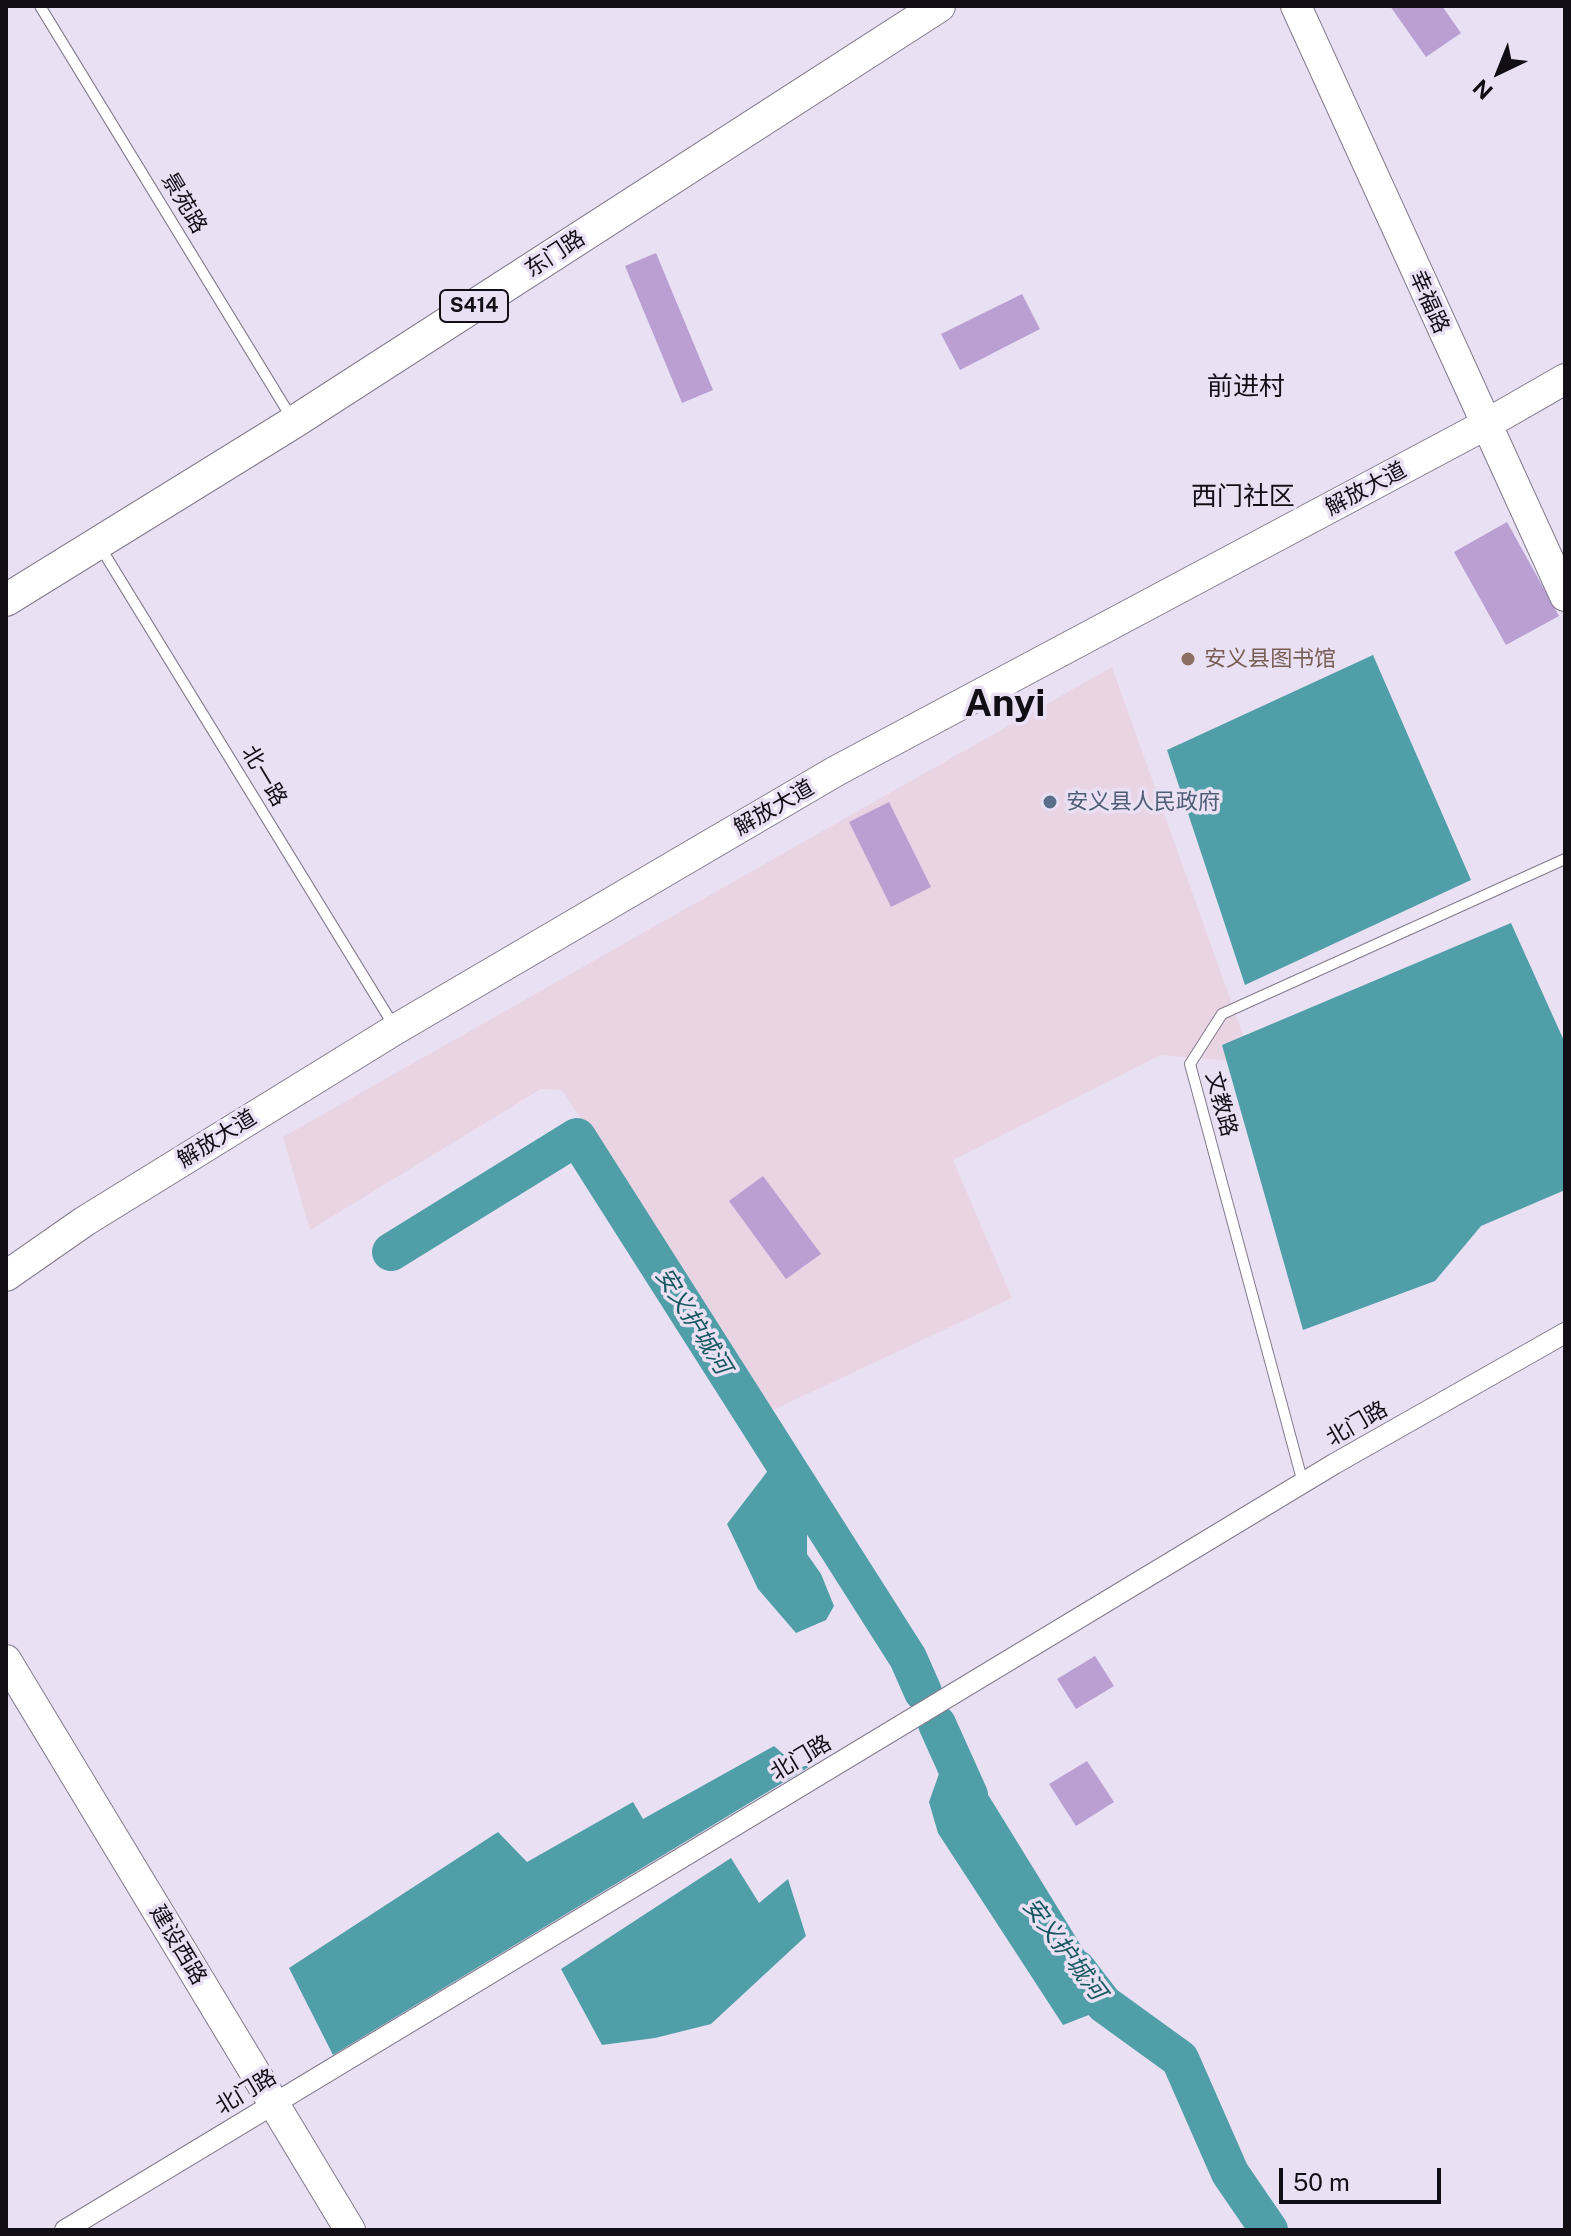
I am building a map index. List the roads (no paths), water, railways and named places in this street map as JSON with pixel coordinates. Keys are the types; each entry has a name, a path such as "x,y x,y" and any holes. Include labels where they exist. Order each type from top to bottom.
{"main road":[{"name":"东门路","path":"6,600 294,422 939,6"}],"street":[{"name":"幸福路","path":"1296,6 1565,596"},
{"name":"解放大道","path":"6,1276 85,1221 396,1029 836,771 1485,425 1565,379"},
{"name":"北门路","path":"65,2230 1303,1483 1565,1333"},
{"name":"建设西路","path":"6,1660 350,2230"}],"lane":[{"name":"景苑路","path":"40,6 294,422"},
{"name":"北一路","path":"98,543 396,1029"},
{"name":"文教路","path":"1303,1483 1190,1064 1222,1014 1565,859"}],"water":[{"path":"1373,655 1471,880 1245,985 1167,750"},
{"path":"1511,923 1565,1043 1565,1190 1481,1226 1435,1281 1303,1330 1222,1045"},
{"path":"770,1468 799,1509 807,1534 807,1554 821,1574 834,1606 826,1620 796,1633 758,1589 727,1524"},
{"path":"956,1726 987,1793 1117,2004 1063,2025 938,1833 929,1802"},
{"path":"774,1746 799,1768 817,1762 333,2055 289,1968 498,1832 527,1862 633,1802 643,1819"},
{"path":"731,1858 759,1903 788,1879 806,1936 711,2024 655,2038 602,2045 561,1969"}],"waterway":[{"name":"安义护城河","path":"391,1252 577,1137 908,1658 923,1692"},
{"name":"安义护城河","path":"937,1724 969,1795"},
{"name":"安义护城河","path":"1077,1969 1104,2004 1180,2059 1230,2173 1269,2230"}],"place":[{"name":"安义县图书馆","path":"1188,659"},
{"name":"安义县人民政府","path":"1050,802"}],"district":[{"name":"前进村","path":"1246,387"},
{"name":"西门社区","path":"1243,497"},
{"name":"Anyi","path":"1005,704"}]}
